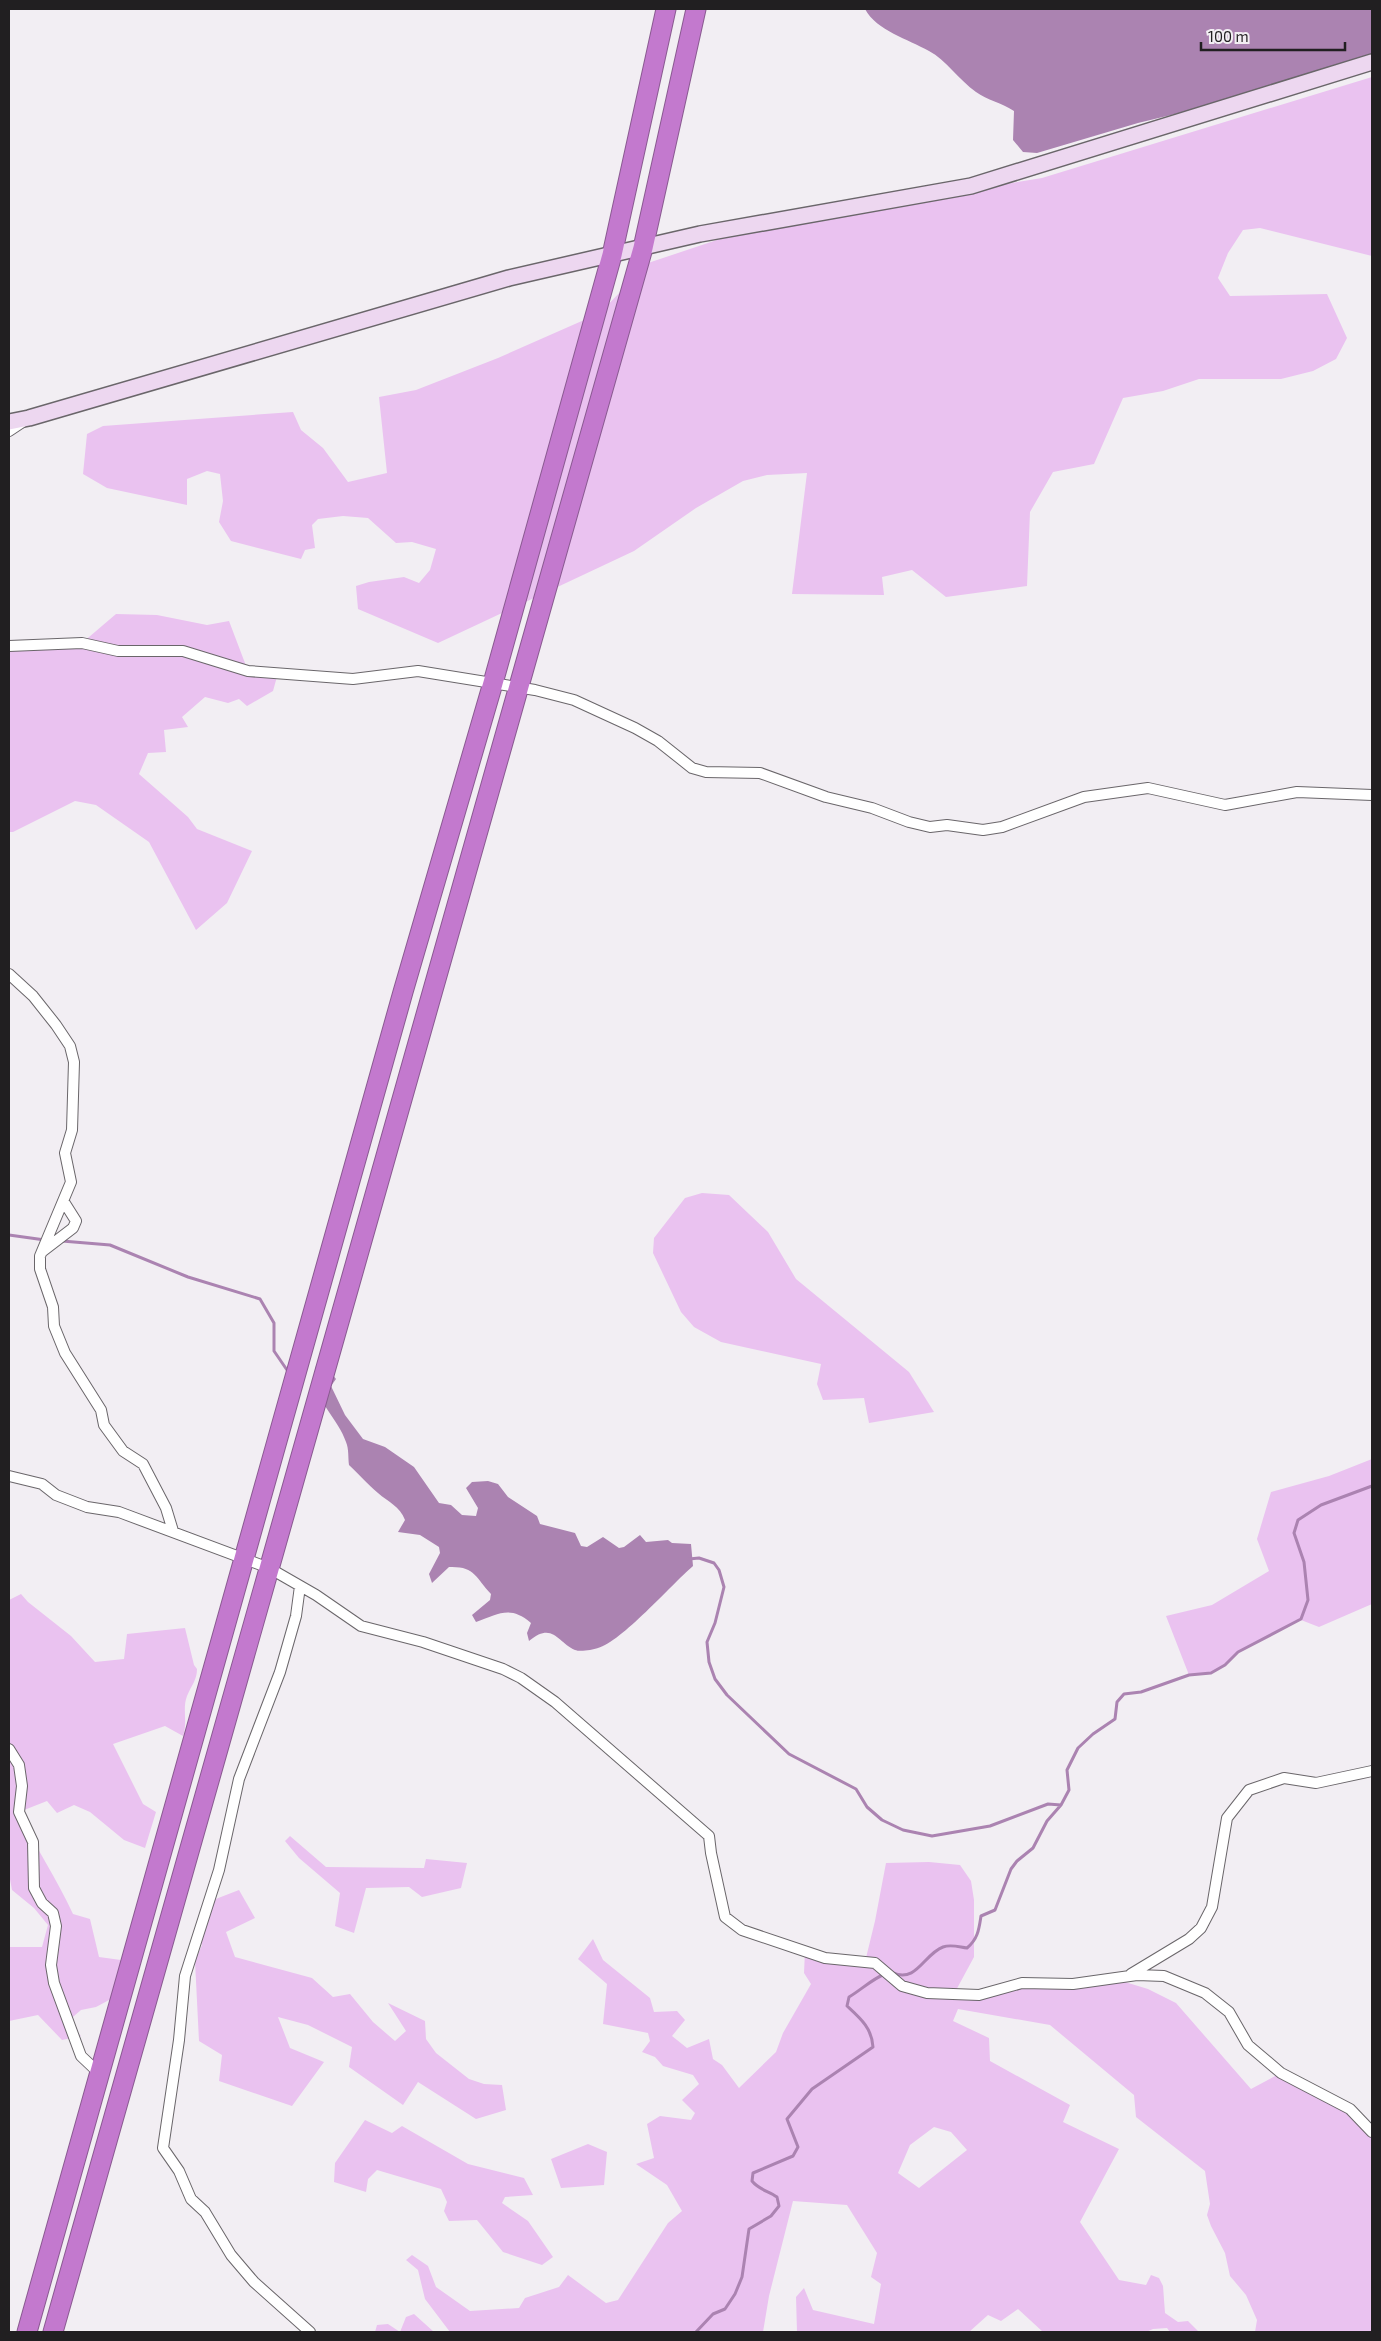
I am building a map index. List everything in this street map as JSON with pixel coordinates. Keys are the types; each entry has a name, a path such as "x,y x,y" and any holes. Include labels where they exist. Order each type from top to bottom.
{"highway":[{"path":"27,2332 400,1001 493,683 612,255 666,9"},
{"path":"53,2332 643,248 696,9"}],"street":[{"path":"9,422 29,418 500,280 700,234 971,186 1372,62"},
{"path":"9,431 29,418"},
{"path":"9,646 82,643 118,651 182,651 248,671 353,679 418,672 493,683 574,700 650,736 692,768 706,772 760,773 826,797 872,808 909,822 930,827 947,826 983,830 1002,827 1084,797 1148,788 1225,805 1297,792 1372,795"},
{"path":"9,974 33,996 56,1025 70,1046 74,1062 72,1130 65,1153 71,1182 42,1252 40,1268 53,1307 54,1326 65,1352 101,1410 104,1425 122,1451 143,1464 166,1508 173,1531"},
{"path":"42,1252 73,1228 76,1222 64,1202"},
{"path":"9,1476 42,1484 56,1495 87,1507 119,1512 270,1568 361,1626 423,1642 503,1669 522,1678 556,1702 709,1836 710,1853 725,1917 742,1930 825,1958 875,1963 902,1986 927,1993 979,1995 1022,1983 1073,1984 1137,1975 1164,1976 1204,1993 1229,2012 1248,2045 1281,2073 1350,2109 1372,2132"},
{"path":"300,1586 296,1616 280,1672 239,1779 218,1870 185,1976 179,2040 163,2148 179,2171 191,2199 205,2212 230,2255 254,2282 310,2332"},
{"path":"9,1749 18,1765 22,1786 19,1812 33,1842 34,1888 42,1903 53,1913 56,1926 52,1965 54,1983 81,2056 100,2074"},
{"path":"1126,1977 1189,1939 1200,1928 1212,1908 1227,1818 1249,1790 1284,1778 1316,1783 1372,1771"}],"shaded area":[{"path":"865,9 1372,9 1372,55 1233,100 1138,123 1037,153 1023,152 1013,140 1014,111 976,92 935,55 885,29 870,17"},
{"path":"1372,77 1372,256 1260,228 1243,230 1228,253 1218,278 1230,296 1327,294 1347,338 1336,359 1313,371 1281,379 1199,379 1163,391 1123,398 1094,464 1053,472 1030,512 1027,586 946,597 912,570 882,577 884,595 792,594 807,473 767,475 743,481 696,508 634,551 438,643 358,609 356,586 369,582 404,577 419,583 430,570 436,549 412,542 396,543 368,518 343,516 318,519 312,525 315,548 305,550 301,559 231,541 219,522 223,501 220,474 207,471 187,479 187,505 107,488 83,474 87,434 103,426 293,412 301,430 323,448 348,482 387,473 379,397 416,390 498,358 600,313 648,263 768,223 1042,178"},
{"path":"116,614 157,615 207,625 229,621 248,671 278,673 273,691 247,706 239,699 228,703 205,697 182,717 188,727 164,730 166,752 148,753 139,774 188,817 197,829 252,851 227,903 196,930 149,842 96,805 75,801 13,832 9,832 9,646 82,643"},
{"path":"702,1193 729,1195 768,1232 796,1279 909,1372 934,1412 869,1423 864,1398 823,1400 817,1384 821,1364 721,1342 694,1327 681,1312 653,1253 654,1238 685,1198"},
{"path":"316,1366 329,1370 336,1379 331,1386 345,1415 363,1439 385,1447 414,1467 439,1503 451,1505 462,1515 476,1516 478,1508 466,1488 472,1482 488,1481 498,1484 508,1497 537,1516 540,1524 575,1533 581,1546 587,1547 603,1537 619,1548 624,1547 640,1535 646,1542 668,1540 672,1543 691,1544 693,1566 632,1624 608,1644 595,1649 575,1650 550,1633 537,1635 529,1641 527,1633 531,1623 517,1614 498,1614 476,1622 472,1615 490,1600 491,1594 474,1574 464,1568 449,1567 432,1583 429,1574 440,1553 439,1547 420,1535 398,1532 405,1520 403,1515 349,1465 346,1442 319,1396 314,1376"},
{"path":"1372,1459 1372,1604 1319,1627 1301,1620 1238,1652 1225,1665 1211,1673 1189,1675 1166,1616 1212,1605 1269,1571 1257,1539 1271,1492 1329,1476"},
{"path":"21,1594 28,1602 71,1636 95,1662 124,1659 127,1634 185,1628 194,1665 197,1669 195,1680 187,1696 183,1736 165,1726 113,1744 143,1804 156,1812 145,1848 124,1840 90,1812 74,1805 57,1813 47,1801 19,1812 73,1914 90,1919 99,1957 121,1960 111,1999 96,2007 81,2010 67,2022 81,2036 62,2040 38,2015 9,2021 9,1947 42,1947 48,1925 34,1908 12,1890 9,1874 9,1600"},
{"path":"290,1836 326,1867 424,1868 426,1859 467,1863 461,1888 422,1897 409,1887 366,1888 354,1933 335,1926 340,1893 299,1858 285,1841"},
{"path":"929,1862 960,1865 971,1881 974,1900 974,1957 954,1994 1022,1983 1115,1979 1148,1989 1176,2003 1251,2089 1281,2073 1350,2109 1372,2132 1372,2332 1255,2332 1257,2320 1246,2295 1230,2276 1225,2253 1207,2215 1210,2204 1205,2171 1136,2117 1134,2095 1050,2025 958,2009 953,2021 989,2038 990,2061 1070,2105 1063,2122 1119,2149 1080,2222 1119,2280 1146,2285 1151,2275 1159,2278 1163,2286 1165,2313 1178,2322 1188,2321 1199,2332 1170,2332 1167,2328 1153,2329 1146,2332 1043,2332 1018,2309 1001,2321 988,2315 969,2332 797,2332 796,2297 804,2288 813,2310 874,2324 881,2284 871,2277 877,2253 847,2205 793,2201 769,2296 763,2332 450,2332 425,2299 418,2270 406,2260 412,2255 428,2266 436,2287 470,2311 519,2308 525,2298 559,2287 568,2275 606,2303 618,2300 668,2223 682,2211 667,2185 636,2164 654,2158 647,2124 660,2116 691,2120 695,2113 682,2100 699,2084 693,2075 663,2066 655,2057 642,2052 650,2041 648,2033 603,2024 607,1984 578,1959 593,1939 603,1960 650,1998 654,2012 677,2011 685,2020 672,2036 687,2048 709,2039 713,2059 722,2065 739,2088 776,2052 783,2033 811,1984 804,1973 805,1951 865,1962 886,1863","holes":["934,2127 951,2132 967,2150 919,2188 898,2173 910,2145"]},
{"path":"239,1890 255,1918 226,1932 235,1957 312,1978 333,1997 350,1994 373,2022 395,2041 406,2031 388,2003 425,2021 426,2039 436,2053 469,2079 484,2084 502,2085 506,2110 476,2119 418,2082 403,2105 349,2067 352,2047 308,2025 278,2017 290,2048 324,2062 292,2106 219,2081 222,2055 199,2041 195,1961 202,1945 193,1931 210,1917 208,1902"},
{"path":"365,2120 392,2133 402,2126 468,2164 524,2178 533,2195 505,2197 502,2203 528,2221 553,2257 542,2265 503,2252 477,2220 449,2221 444,2211 447,2202 441,2189 377,2170 368,2179 366,2192 334,2182 335,2163"},
{"path":"588,2144 607,2152 604,2185 561,2188 551,2159"},
{"path":"414,2314 434,2332 400,2332 406,2317"},
{"path":"388,2324 400,2332 375,2332 377,2325"}],"waterway":[{"path":"9,1235 45,1240"},
{"path":"62,1241 110,1245 188,1277 260,1299 274,1323 274,1351 287,1370"},
{"path":"893,1973 901,1975 914,1971 943,1947 967,1948 971,1945 977,1934 981,1916 995,1910 1011,1869 1017,1861 1033,1848 1047,1821 1061,1805 1069,1790 1067,1770 1078,1748 1093,1734 1115,1719 1117,1702 1124,1694 1141,1692 1189,1675 1211,1673 1225,1665 1238,1652 1301,1619 1308,1600 1304,1562 1294,1533 1298,1520 1321,1505 1372,1486"},
{"path":"689,1559 699,1558 714,1563 719,1570 724,1587 715,1623 707,1642 709,1662 715,1679 727,1695 789,1754 856,1789 867,1807 882,1820 903,1830 932,1836 990,1826 1048,1804 1061,1805"},
{"path":"696,2332 713,2314 725,2309 735,2294 742,2277 749,2229 771,2216 779,2206 777,2197 752,2181 753,2173 793,2156 798,2147 787,2119 812,2089 873,2047 868,2029 861,2019 847,2006 849,1997 885,1974"}]}
